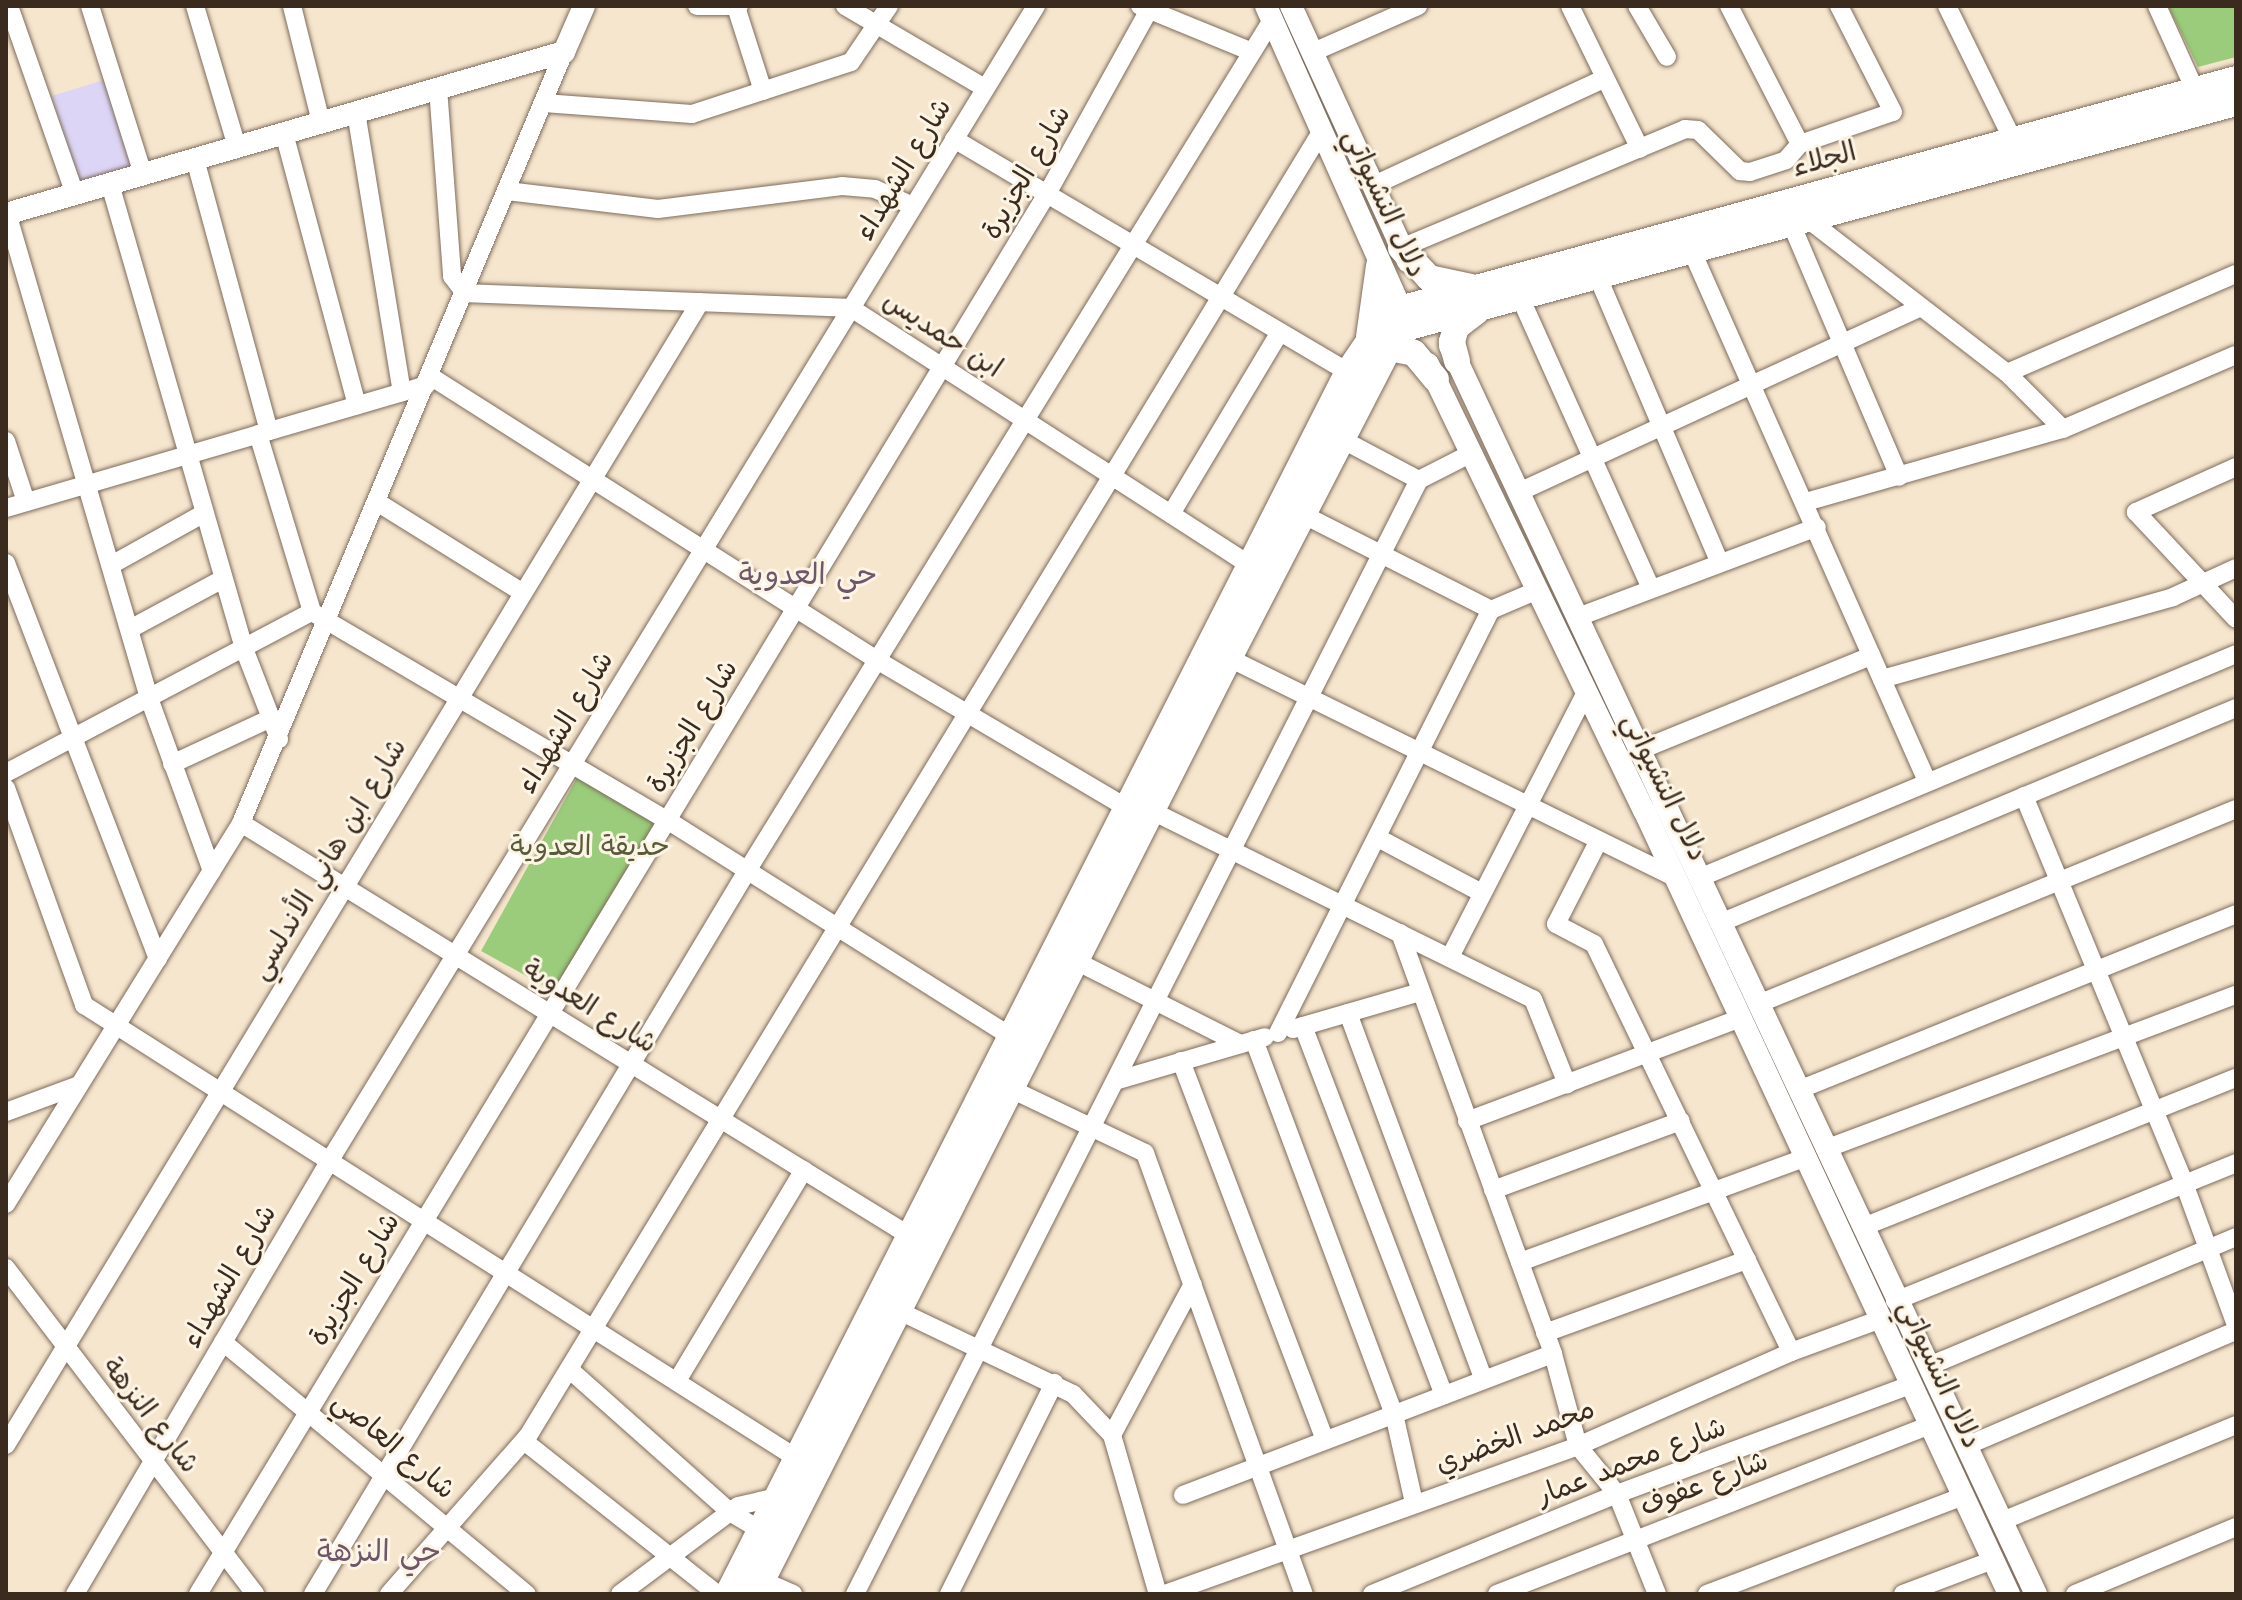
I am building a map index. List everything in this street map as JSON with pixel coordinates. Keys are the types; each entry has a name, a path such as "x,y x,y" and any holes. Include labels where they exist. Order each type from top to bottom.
{"highway":[{"name":"الجلاء","path":"1405,318 2013,140 2236,79"},
{"name":"الجلاء","path":"1484,297 1520,297 1797,219 2236,103"},
{"path":"1401,248 1429,278 1484,297 1456,327 1452,342 1457,361"},
{"path":"739,1588 758,1529 1011,1037 1229,658 1343,440 1379,342 1379,266"},
{"path":"739,1588 899,1311 1076,961 1139,810 1250,565 1348,372 1405,318"},
{"path":"1379,342 1414,353 1436,379"}],"main road":[{"path":"7,213 564,52 584,6"},
{"name":"دلال النشيواتي","path":"1291,6 1401,248 1519,492 1720,923 1750,1011 1892,1310 1929,1366 2036,1594"},
{"name":"دلال النشيواتي","path":"1269,13 1379,266 1675,877 1750,1011 1801,1089 1817,1153 1863,1227 1892,1310 1912,1384 2009,1594"}],"street":[{"path":"9,6 75,194"},
{"path":"90,6 143,174"},
{"path":"195,6 237,147"},
{"path":"292,6 321,122"},
{"path":"697,6 738,8 763,91"},
{"path":"845,6 985,88"},
{"path":"544,103 671,116 763,91 851,62 889,6"},
{"name":"شارع الشهداء","path":"75,1594 330,1160 1036,6"},
{"path":"1311,53 1418,6"},
{"path":"1637,6 1667,57"},
{"path":"1729,6 1800,144"},
{"path":"1401,248 1693,127 1740,171 1750,172 1786,160 1800,144 1893,112 1839,6"},
{"path":"1947,6 2013,140"},
{"path":"2157,6 2195,90"},
{"path":"1147,7 1252,52"},
{"name":"شارع الجزيرة","path":"198,1594 1047,194 1147,7"},
{"path":"1577,8 1604,79 1640,149"},
{"path":"313,1594 508,1274 747,871 1252,52 1269,13"},
{"path":"6,1204 241,823 279,739 320,614 377,502 564,52"},
{"path":"1372,186 1604,79"},
{"path":"438,88 452,276 465,293"},
{"path":"356,112 402,392"},
{"path":"284,133 357,405"},
{"path":"389,1594 524,1441 1320,134"},
{"path":"954,139 1348,372"},
{"path":"195,159 264,432 320,614 571,766 667,820 1011,1037"},
{"path":"110,184 185,455 243,646 279,739"},
{"path":"507,191 658,209 842,186 875,189 913,206"},
{"path":"7,213 113,564 149,698 212,871"},
{"path":"1797,219 2007,373 2063,429"},
{"path":"1797,219 1899,477"},
{"path":"1691,249 1806,502 1927,781"},
{"path":"2007,373 2236,274"},
{"path":"1597,275 1720,563"},
{"name":"ابن حمديس","path":"465,293 851,308 1250,565"},
{"path":"1520,297 1651,589"},
{"name":"شارع ابن هاني الأندلسي","path":"6,1445 700,302"},
{"path":"1519,492 1753,388 1919,308"},
{"path":"1171,514 1280,332"},
{"path":"1806,502 2063,429 2236,355"},
{"path":"6,508 402,392 428,381"},
{"path":"428,381 704,548 877,660 1139,810 1233,848 1533,999 1567,1084"},
{"path":"1343,440 1419,480"},
{"path":"6,441 26,502"},
{"path":"855,1594 1118,1080 1419,480 1470,454"},
{"path":"2236,467 2136,512 2236,619"},
{"path":"377,502 523,593"},
{"path":"113,564 203,514"},
{"path":"1304,515 1383,551 1491,610"},
{"path":"1578,617 1817,527"},
{"path":"6,563 158,959"},
{"path":"1882,679 2173,597 2236,568"},
{"path":"130,629 223,579"},
{"path":"1278,1033 1491,610 1538,590"},
{"path":"6,773 243,646 320,614"},
{"path":"1699,878 2236,654"},
{"path":"1638,751 1871,656"},
{"path":"1229,658 1598,842 1675,877"},
{"path":"1450,957 1586,692"},
{"path":"1720,923 2236,708"},
{"path":"172,764 271,718"},
{"path":"6,788 84,1005 795,1457"},
{"path":"1966,1446 2236,1328 2184,1183 2024,796"},
{"path":"1467,1121 1648,1054 2236,809"},
{"name":"شارع العدوية","path":"241,823 910,1236"},
{"path":"1378,838 1482,893"},
{"path":"1598,842 1556,924 1594,944 1791,1352"},
{"path":"1801,1089 2236,914"},
{"path":"1400,933 1553,1354 1578,1446 1617,1494 1657,1594"},
{"path":"1076,961 1247,1042 1394,1414 1414,1503"},
{"path":"1118,1080 1420,992"},
{"path":"1520,1262 2236,995"},
{"path":"1348,1013 1484,1380"},
{"path":"1303,1026 1444,1395"},
{"path":"1181,1061 1325,1440"},
{"path":"1863,1227 2236,1078"},
{"path":"6,1112 79,1085"},
{"path":"1011,1089 1145,1153 1304,1594"},
{"path":"1493,1190 1681,1121"},
{"name":"محمد الخضري","path":"1165,1594 1578,1446 2236,1163"},
{"path":"677,1381 804,1170"},
{"path":"1929,1366 2236,1237"},
{"path":"1545,1333 1747,1260"},
{"name":"شارع النزهة","path":"6,1268 255,1594"},
{"path":"1112,1435 1193,1284"},
{"path":"899,1311 1073,1394 1112,1435 1158,1594"},
{"name":"شارع العاصي","path":"223,1342 527,1594"},
{"path":"1183,1495 1553,1354"},
{"path":"569,1369 730,1512 758,1529"},
{"path":"949,1594 1054,1383"},
{"name":"شارع محمد عمار","path":"1372,1594 1617,1494 1912,1384"},
{"name":"شارع عفوف","path":"1497,1594 1931,1425"},
{"path":"2002,1521 2236,1425"},
{"path":"524,1441 668,1558 739,1588 793,1594"},
{"path":"1707,1594 1964,1496"},
{"path":"620,1594 730,1512 774,1498"},
{"path":"2075,1594 2236,1527"},
{"path":"1903,1594 1993,1560"}],"shaded area":[{"path":"107,79 134,168 79,185 52,96"}],"green space":[{"path":"2168,6 2236,6 2236,57 2198,67"},
{"name":"حديقة العدوية","path":"578,776 660,822 563,996 481,951"}],"district":[{"name":"حي العدوية","path":"808,575"},
{"name":"حي النزهة","path":"379,1552"}]}
